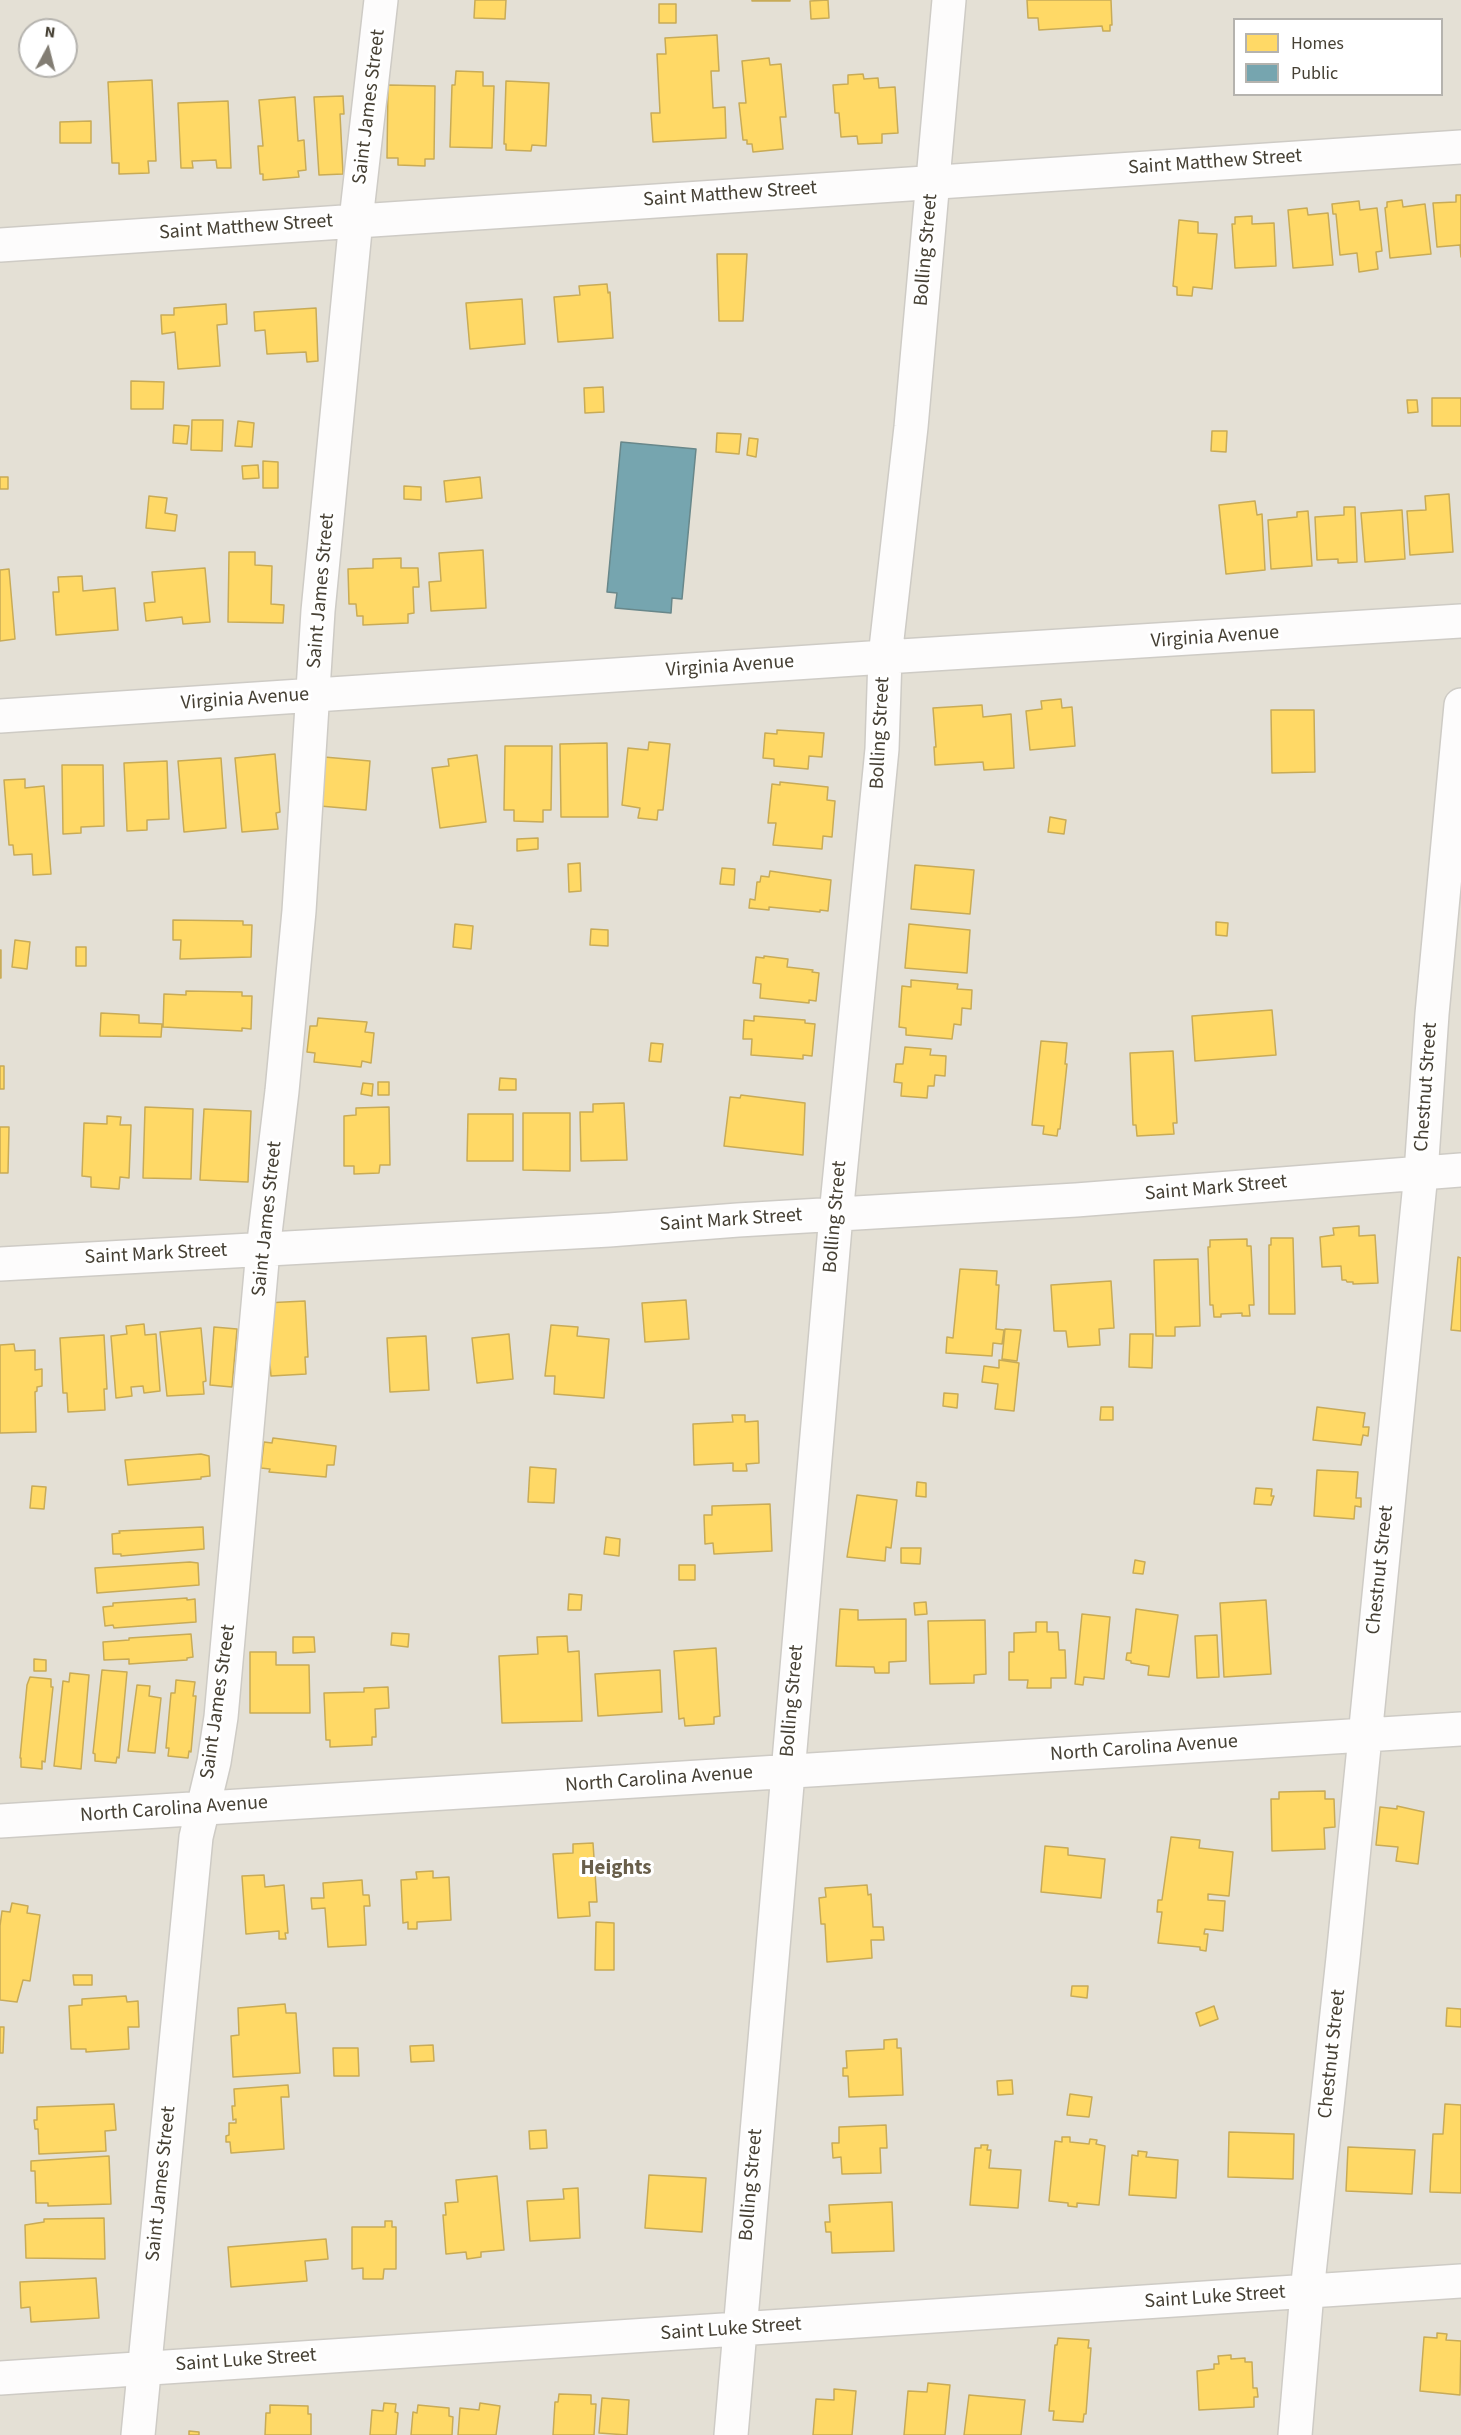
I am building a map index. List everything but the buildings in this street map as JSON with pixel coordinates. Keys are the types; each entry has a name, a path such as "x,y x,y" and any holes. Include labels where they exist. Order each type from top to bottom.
{"street":[{"name":"Saint James Street","path":"138,2435 196,1837 214,1762 221,1717 263,1250 282,1091 298,923 318,611 356,220 381,0"},
{"name":"Bolling Street","path":"731,2435 836,1215 882,749 885,657 909,438 949,0"},
{"name":"Saint Matthew Street","path":"0,245 1461,147"},
{"name":"Virginia Avenue","path":"0,716 1461,621"},
{"name":"Chestnut Street","path":"1295,2435 1306,2292 1343,1958 1421,1173 1432,1014 1461,705"},
{"name":"Saint Mark Street","path":"0,1264 1076,1200 1461,1170"},
{"name":"North Carolina Avenue","path":"0,1821 1461,1729"},
{"name":"Saint Luke Street","path":"0,2378 1461,2282"}],"shaded area":[{"path":"0,0 1461,0 1461,2435 0,2435"}],"district":[{"name":"Heights","path":"616,1869"}]}
